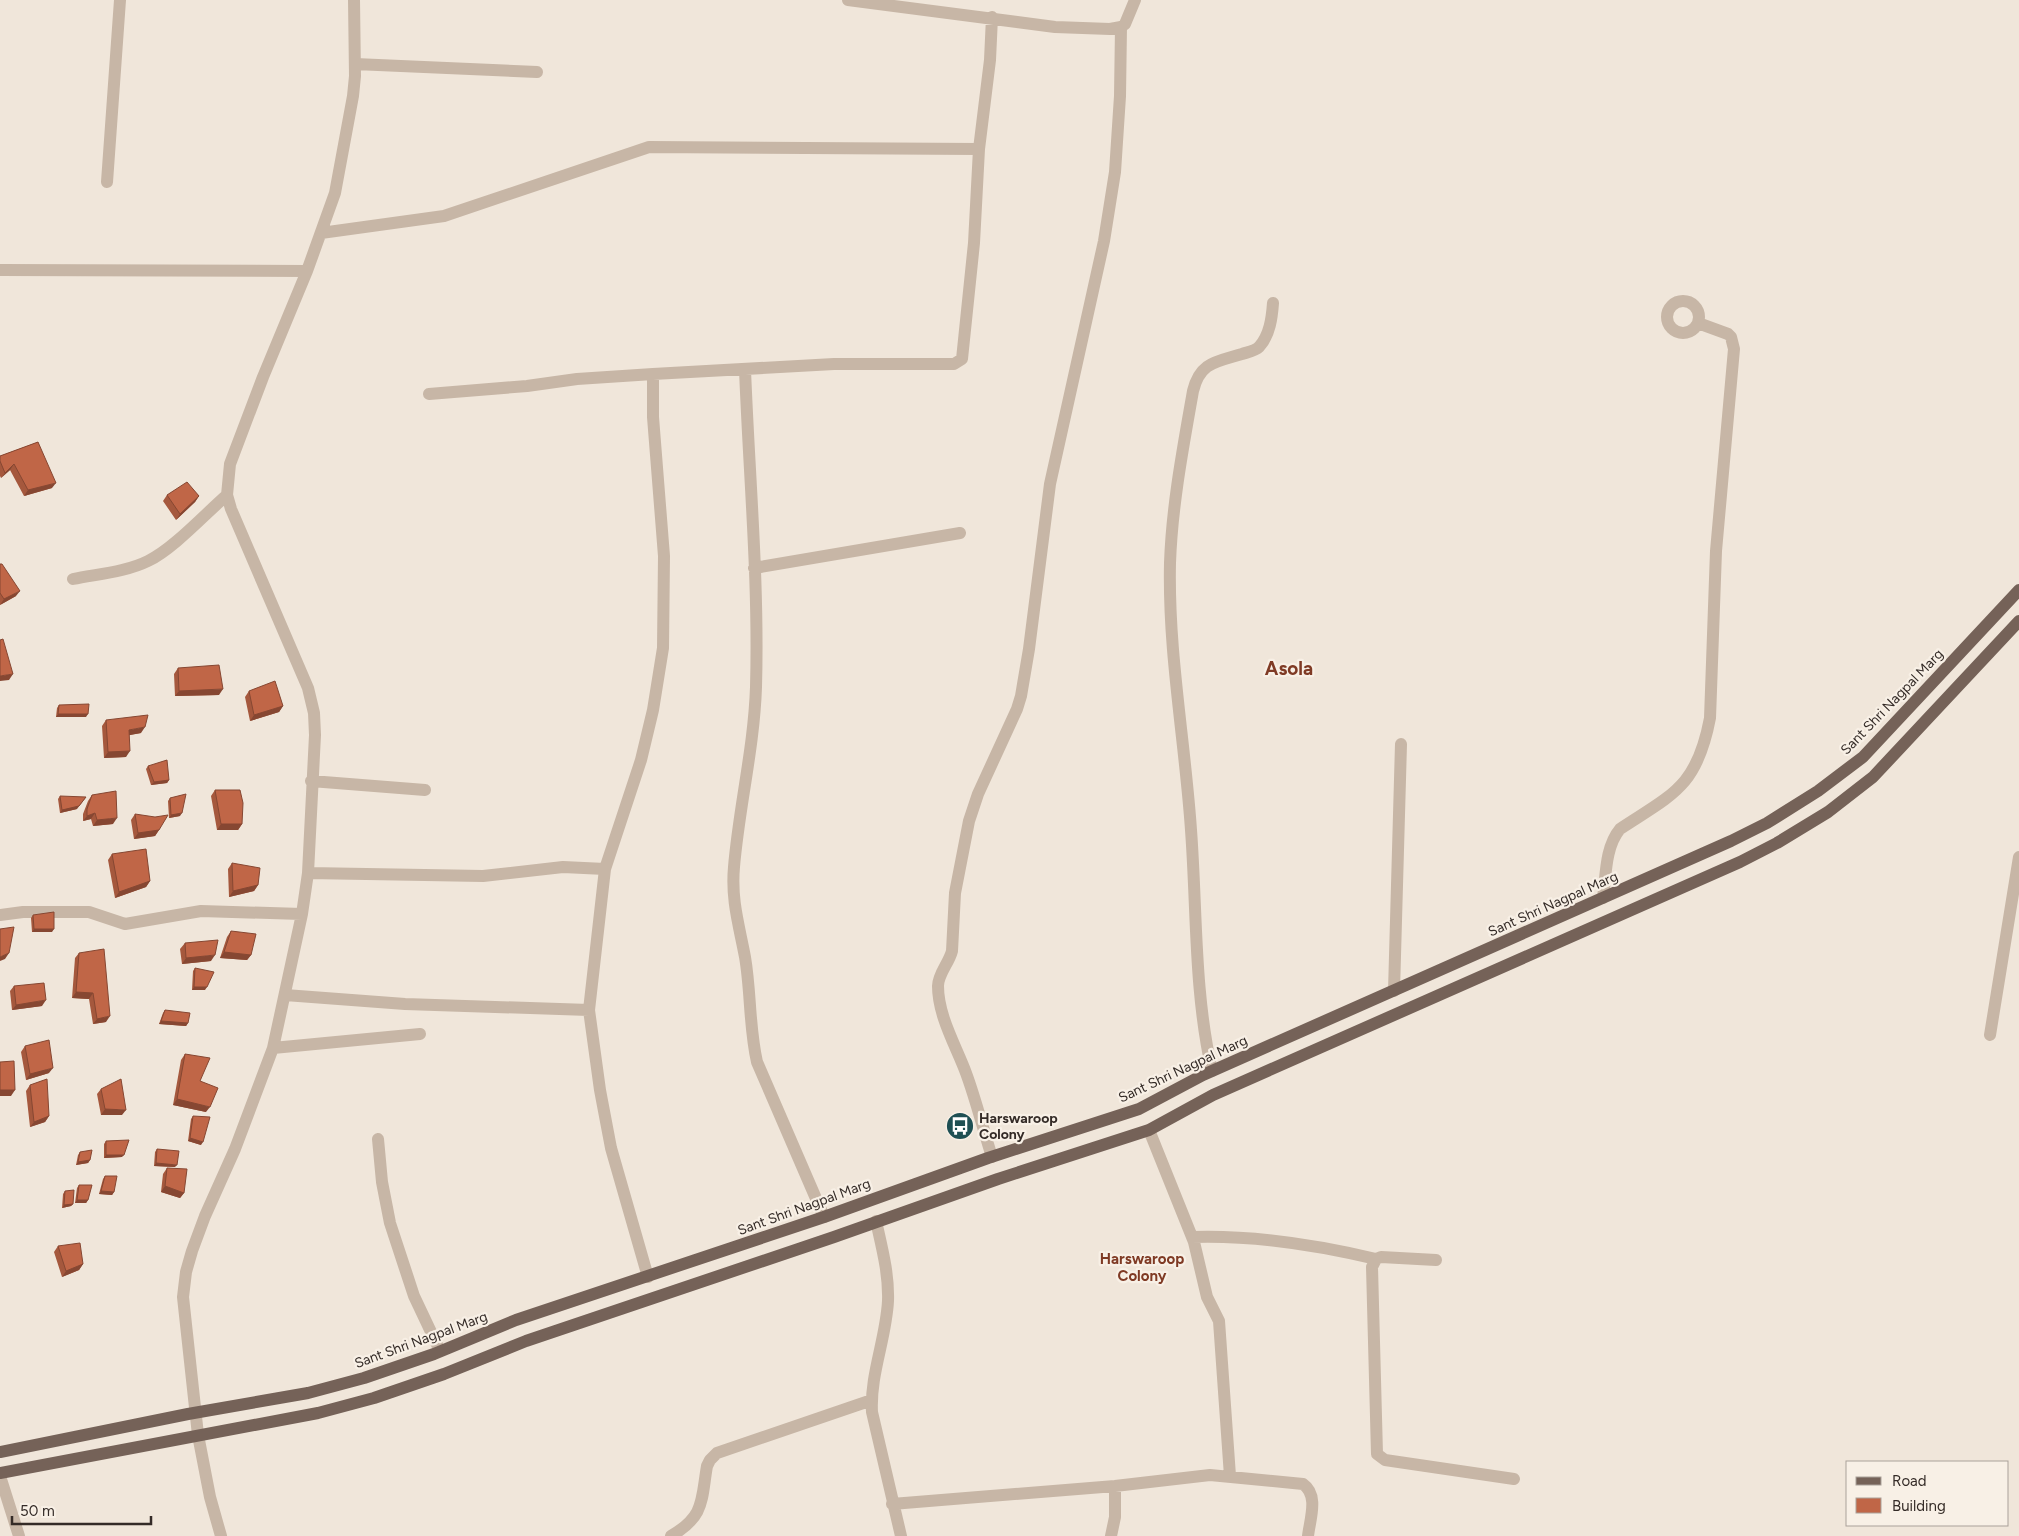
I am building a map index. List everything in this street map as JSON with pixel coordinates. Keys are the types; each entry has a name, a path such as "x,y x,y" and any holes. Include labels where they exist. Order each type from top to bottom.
{"main road":[{"name":"Sant Shri Nagpal Marg","path":"0,1452 308,1393 364,1378 440,1351 516,1320 824,1217 992,1157 1139,1109 1212,1071 1768,823 1818,791 1863,757 2019,590"},
{"path":"0,1475 318,1413 374,1398 444,1374 526,1341 1149,1130 1213,1095 1740,862 1777,843 1828,812 1872,777 2019,621"}],"street":[{"path":"107,182 120,0"},
{"path":"221,1536 208,1489 198,1435 183,1297 186,1272 205,1216 235,1149 273,1048 302,914 308,873 311,781 315,735 314,713 308,688 231,509 227,495 230,464 240,435 307,271 335,193 353,96 355,64 354,0"},
{"path":"848,0 992,17 1055,27 1110,29 1121,27 1127,21 1135,0"},
{"path":"429,394 527,386 577,378 834,364 954,364 960,362 962,359 974,243 992,17"},
{"path":"992,1157 966,1074 944,1016 938,987 939,979 950,960 952,951 955,894 969,821 978,794 1021,696 1029,649 1050,484 1104,241 1115,172 1120,96 1121,27"},
{"path":"355,64 536,72"},
{"path":"322,232 444,216 649,147 980,149"},
{"path":"0,270 307,271"},
{"path":"1212,1071 1201,1018 1190,810 1177,698 1170,565 1173,524 1190,408 1198,374 1216,362 1258,348 1267,334 1272,319 1273,303"},
{"path":"1603,898 1614,836 1620,829 1669,798 1684,783 1697,763 1707,735 1710,718 1716,551 1734,349 1730,335 1698,323"},
{"path":"744,369 754,568 756,687 752,741 734,868 734,904 745,957 753,1044 757,1062 824,1217"},
{"path":"648,1277 611,1148 600,1090 589,1010 605,869 640,760 653,710 664,648 664,556 653,417 653,374"},
{"path":"73,579 119,570 146,562 160,554 227,495"},
{"path":"754,568 960,533"},
{"path":"1394,991 1401,744"},
{"path":"311,781 425,790"},
{"path":"1990,1035 2019,857"},
{"path":"308,873 483,876 563,867 605,869"},
{"path":"0,915 22,912 89,912 125,924 201,910 302,914"},
{"path":"285,995 405,1004 589,1010"},
{"path":"273,1048 420,1034"},
{"path":"1149,1130 1192,1237 1198,1254 1207,1296 1220,1328 1230,1476"},
{"path":"378,1139 382,1182 390,1223 414,1296 440,1351"},
{"path":"876,1221 886,1268 888,1302 872,1400 876,1431 901,1536"},
{"path":"1192,1237 1226,1236 1340,1250 1376,1259 1381,1257 1436,1260"},
{"path":"1376,1259 1372,1267 1378,1454 1385,1460 1514,1479"},
{"path":"672,1536 686,1527 696,1516 707,1466 717,1453 872,1400"},
{"path":"0,1475 19,1536"},
{"path":"892,1504 1115,1486 1210,1475 1230,1476 1303,1484 1306,1486 1312,1497 1308,1536"},
{"path":"1111,1536 1115,1517 1115,1486"}],"building":[{"path":"38,442 56,483 28,490 14,464 5,473 0,456"},
{"path":"187,482 199,496 180,514 167,495"},
{"path":"0,564 2,564 20,591 4,599 0,593"},
{"path":"3,639 13,674 0,676 0,640"},
{"path":"219,665 223,689 179,691 178,668"},
{"path":"275,681 283,706 254,715 249,691"},
{"path":"89,704 88,714 58,714 59,705"},
{"path":"148,715 145,727 129,730 130,751 108,752 106,720"},
{"path":"167,760 169,780 154,782 148,766"},
{"path":"215,790 240,790 243,803 242,824 221,824"},
{"path":"116,791 117,818 97,820 95,813 87,816 87,809 92,795"},
{"path":"186,794 182,813 171,815 170,798"},
{"path":"60,796 86,797 79,806 62,810"},
{"path":"135,814 155,817 168,815 159,830 138,833"},
{"path":"146,849 150,881 119,892 112,854"},
{"path":"232,863 260,868 258,885 233,891"},
{"path":"54,912 54,929 34,929 33,915"},
{"path":"14,927 9,953 0,957 0,929"},
{"path":"231,931 256,934 251,955 224,952"},
{"path":"218,940 215,955 186,958 185,943"},
{"path":"104,949 110,1016 97,1019 93,993 76,992 79,953"},
{"path":"195,968 214,972 207,987 194,987"},
{"path":"44,983 46,1000 16,1005 14,986"},
{"path":"165,1010 190,1013 188,1023 161,1021"},
{"path":"49,1040 53,1068 30,1074 25,1046"},
{"path":"185,1054 210,1058 200,1081 218,1088 210,1107 177,1099"},
{"path":"14,1061 15,1090 0,1090 0,1062"},
{"path":"47,1079 49,1116 34,1122 30,1085"},
{"path":"121,1079 126,1110 105,1109 101,1089"},
{"path":"193,1116 210,1117 203,1142 190,1138"},
{"path":"129,1140 124,1155 106,1155 106,1141"},
{"path":"157,1149 179,1151 177,1165 156,1163"},
{"path":"92,1150 90,1160 78,1162 80,1152"},
{"path":"167,1168 187,1169 184,1193 165,1186"},
{"path":"105,1176 117,1176 114,1192 101,1191"},
{"path":"79,1185 92,1185 88,1200 77,1200"},
{"path":"74,1190 73,1204 64,1205 65,1191"},
{"path":"80,1243 83,1264 66,1271 58,1246"}],"place":[{"name":"Harswaroop Colony","path":"960,1126"}],"district":[{"name":"Asola","path":"1289,668"},
{"name":"Harswaroop Colony","path":"1142,1268"}]}
